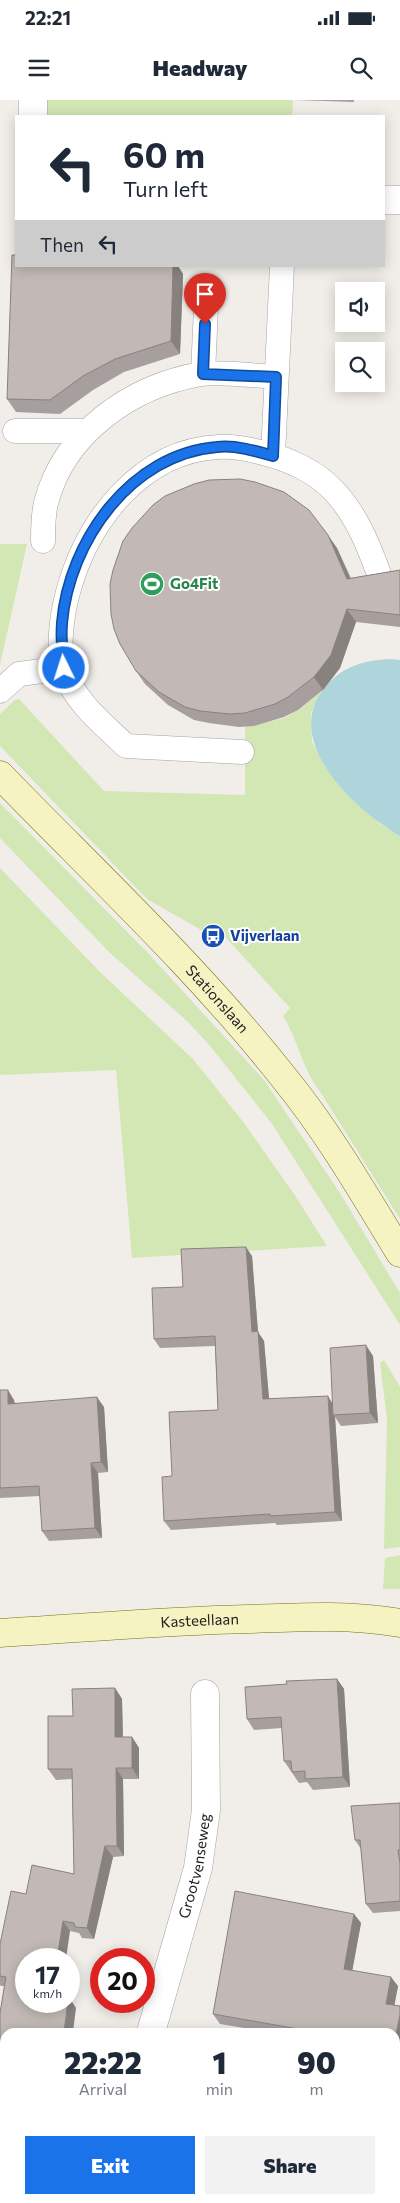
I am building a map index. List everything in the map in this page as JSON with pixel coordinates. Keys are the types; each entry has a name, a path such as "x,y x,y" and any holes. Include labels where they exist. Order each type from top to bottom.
{"street":[{"path":"33,100 33,115"},
{"path":"385,200 400,200"},
{"name":"Stationslaan","path":"0,775 219,999 292,1088 338,1153 400,1253"},
{"name":"Kasteellaan","path":"0,1633 207,1620 325,1616 372,1618 400,1624"},
{"name":"Grootvenseweg","path":"152,2028 198,1868 206,1810 205,1694"}],"lane":[{"path":"273,456 282,267"},
{"path":"203,374 206,307"},
{"path":"43,541 44,514 50,490 68,456 88,431 122,403 144,391 167,382 203,374 276,377"},
{"path":"15,431 88,431"},
{"path":"242,752 126,746 84,706 71,686 64,668 62,623 73,573 86,545 116,498 136,480 175,456 219,446 248,449 297,465 316,476 334,490 361,528 378,571"},
{"path":"0,691 19,674 64,668"}],"green space":[{"path":"46,100 293,100 292,115 46,115"},
{"path":"0,544 27,544 0,665"},
{"path":"321,692 311,713 312,742 325,766 380,824 400,836 400,1219 310,1075 283,1016 290,1008 218,929 210,935 147,899 0,746 0,714 15,700 19,699 104,791 245,795 245,727 285,718"},
{"path":"0,803 148,953 264,1080 340,1193 400,1293 400,1325 272,1124 211,1047 188,1022 109,952 0,838"},
{"path":"0,868 101,973 193,1059 244,1123 294,1194 327,1246 132,1258 116,1070 0,1075"},
{"path":"384,1360 400,1387 400,1547 384,1549 387,1419 380,1363"},
{"path":"400,1555 400,1589 383,1589 385,1558"}],"water":[{"path":"390,659 400,660 400,836 363,809 328,772 317,750 311,729 314,707 326,686 333,679 355,665"}],"building":[{"path":"12,255 15,255 15,267 173,267 171,341 115,359 83,376 50,400 7,399"},
{"path":"240,479 284,492 309,510 328,535 347,579 400,570 400,615 347,609 331,655 314,677 288,697 275,704 245,713 230,714 200,711 185,707 159,692 136,671 120,644 114,629 111,614 110,584 123,541 153,505 165,496 194,484 209,480"},
{"path":"246,1247 252,1332 258,1331 263,1399 328,1396 335,1512 164,1521 162,1477 172,1476 169,1412 218,1410 215,1336 154,1339 152,1288 183,1287 181,1249"},
{"path":"366,1345 370,1413 333,1415 330,1348"},
{"path":"0,1390 8,1390 8,1404 97,1397 101,1462 91,1463 95,1528 42,1531 39,1486 0,1488"},
{"path":"337,1679 343,1777 305,1779 305,1771 292,1772 291,1761 284,1761 281,1717 247,1719 245,1687 287,1684 286,1681"},
{"path":"115,1688 115,1737 132,1737 132,1768 116,1768 117,1846 105,1846 87,1928 75,1927 74,1923 63,1921 59,1948 15,1948 15,2013 66,2013 65,2028 0,2028 0,2013 6,1977 0,1976 0,1944 11,1891 26,1894 32,1865 74,1874 72,1769 48,1769 48,1716 73,1716 72,1689"},
{"path":"400,1803 400,1850 398,1850 400,1901 366,1904 360,1840 355,1840 351,1806"},
{"path":"235,1891 354,1914 344,1969 391,1977 386,2004 400,2006 397,2028 292,2028 213,2014"}],"place":[{"name":"Go4Fit","path":"152,584"},
{"name":"Vijverlaan","path":"213,936"}],"route":[{"path":"64,668 62,623 73,573 86,545 116,498 136,480 155,467 175,456 197,450 219,446 248,449 273,456 276,377 203,374 205,324"}]}
